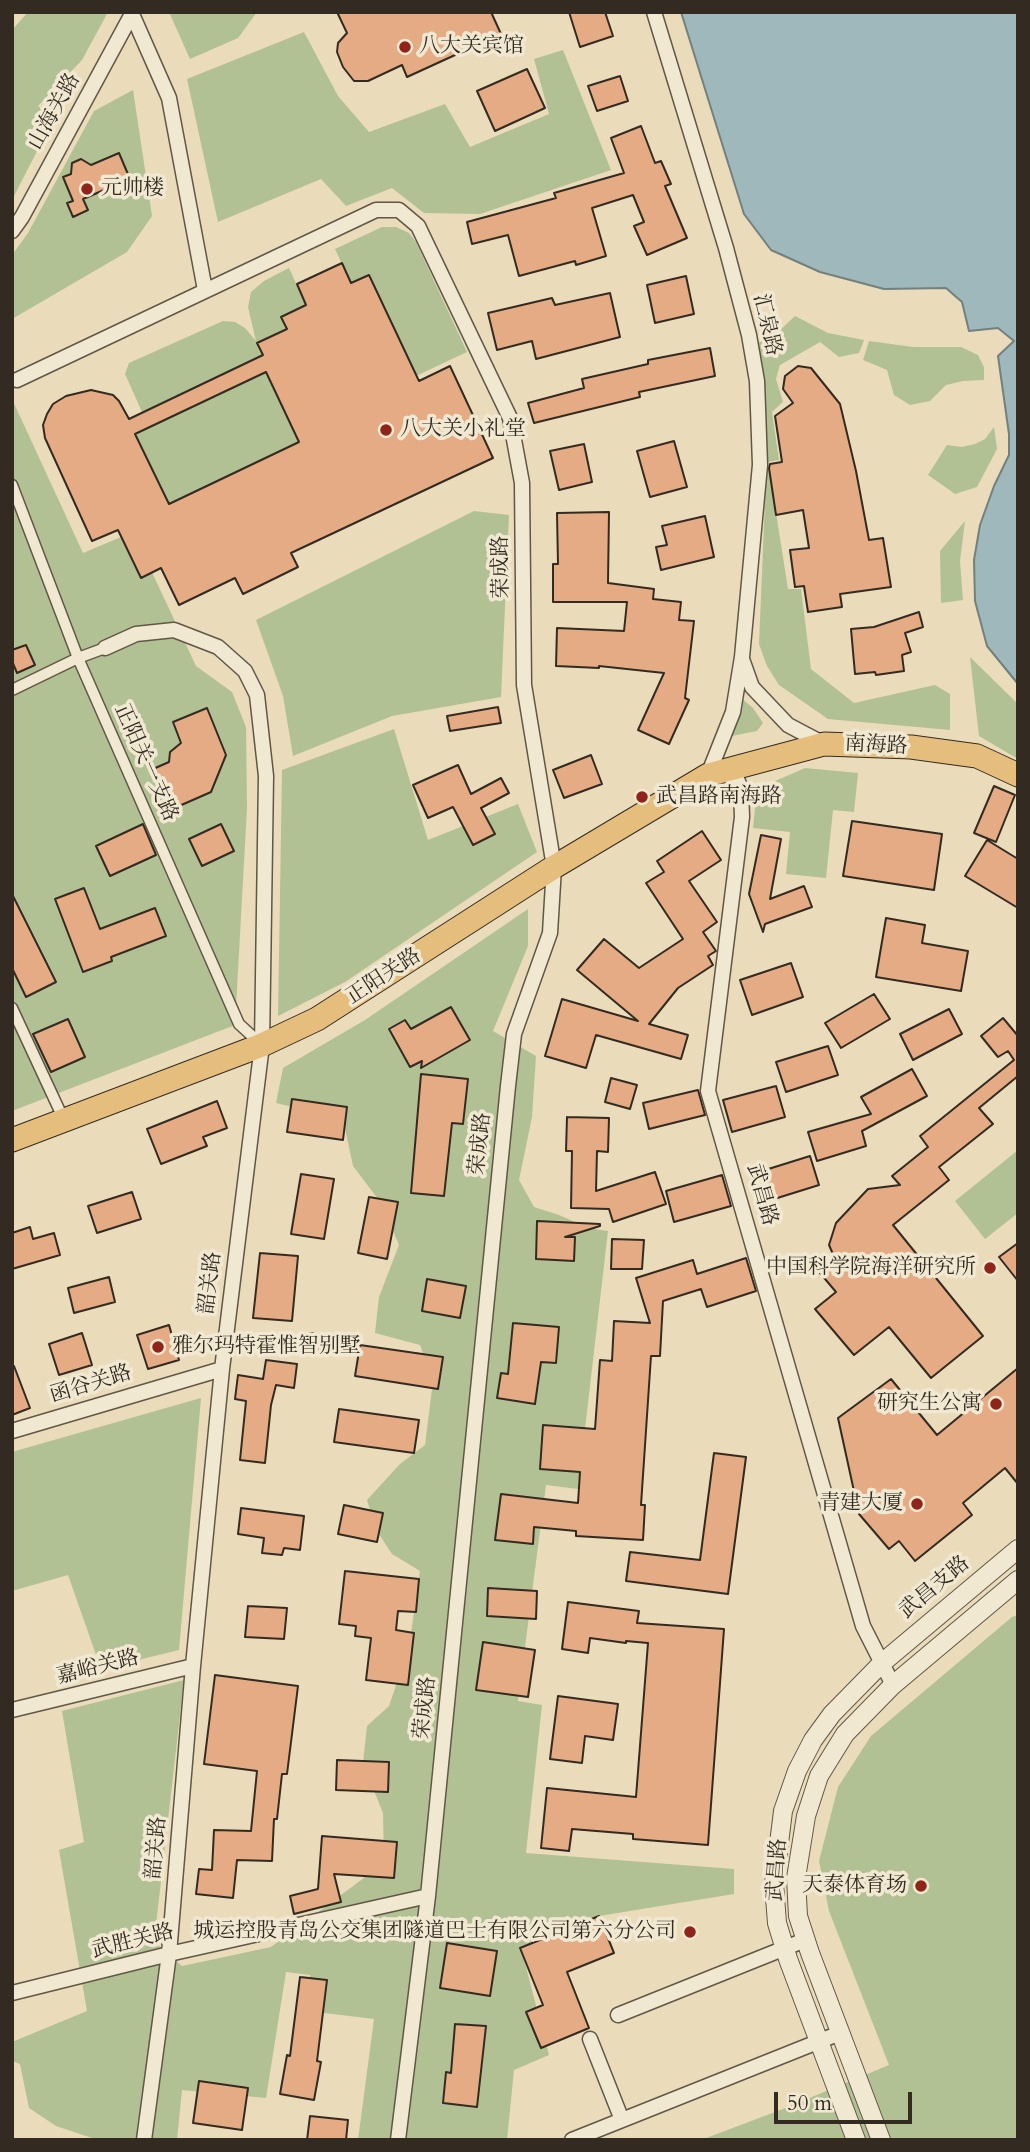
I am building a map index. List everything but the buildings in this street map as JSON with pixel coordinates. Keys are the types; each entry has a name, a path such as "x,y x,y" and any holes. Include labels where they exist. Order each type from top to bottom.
{"main road":[{"name":"南海路","path":"732,767 824,744 911,747 977,756 1018,775"},
{"name":"正阳关路","path":"12,1140 262,1045 317,1019 554,867 708,775 732,767"}],"street":[{"name":"汇泉路","path":"654,12 726,248 749,335 757,381 760,465 742,657 733,712 708,775"},
{"path":"16,380 205,290 169,98 132,13"},
{"name":"山海关路","path":"12,231 132,13"},
{"name":"荣成路","path":"205,290 376,210 399,209 418,226 510,418 522,483 524,685 554,867 550,933 514,1034 428,1896 398,2140"},
{"name":"正阳关一支路","path":"12,485 78,658 239,1024 262,1045"},
{"name":"韶关路","path":"105,648 136,634 174,630 218,647 245,671 257,695 265,776 262,1045 222,1368 169,1954 144,2140"},
{"path":"12,690 105,648"},
{"path":"742,657 752,687 788,725 824,744"},
{"name":"武昌路","path":"732,767 741,789 742,817 708,1091 863,1626 893,1685 845,1734 819,1776 806,1816 796,1878 798,1916 805,1940 881,2140"},
{"path":"12,1008 64,1121"},
{"name":"函谷关路","path":"12,1431 222,1368"},
{"name":"武昌支路","path":"882,1663 1018,1549"},
{"path":"893,1685 1018,1580"},
{"name":"武昌路","path":"856,2140 784,1948 776,1913 774,1884 783,1811 789,1790 813,1740 832,1714 882,1663"},
{"name":"嘉峪关路","path":"12,1710 193,1666"},
{"name":"武胜关路","path":"12,1993 169,1954 428,1896"},
{"path":"618,2015 805,1940"},
{"path":"572,2140 840,2033"},
{"path":"590,2039 622,2120"}],"green space":[{"path":"28,12 108,12 82,60 38,106 54,118 12,200 12,30"},
{"path":"169,12 257,12 238,38 190,59"},
{"path":"304,32 338,96 369,132 445,104 470,147 549,114 534,59 563,50 611,170 480,214 424,213 392,188 346,206 321,179 218,222 187,79"},
{"path":"133,90 152,216 127,252 12,319 12,255 28,233 94,111"},
{"path":"382,227 396,227 409,233 416,242 467,352 416,376 369,275 351,283 335,249"},
{"path":"289,268 306,305 287,329 257,343 263,355 142,412 125,374 129,363 223,321 235,322 245,328 256,341 248,307 251,292 264,281"},
{"path":"795,316 828,333 864,340 859,353 839,357 820,342 780,365 776,379 783,402 772,412 779,460 768,462 788,589 801,589 811,669 854,703 935,685 950,694 950,730 828,719 779,685 767,666 759,644 767,454 766,413 763,376 756,344 775,335"},
{"path":"869,341 913,347 961,347 978,355 984,367 984,380 946,385 930,401 910,405 894,395 887,370 863,360"},
{"path":"266,372 299,442 169,504 135,434"},
{"path":"12,399 83,553 133,532 196,666 232,692 246,727 247,808 235,1025 12,1111"},
{"path":"994,427 997,449 977,487 955,494 928,475 947,445 962,447 975,444 985,439"},
{"path":"474,511 509,515 501,697 392,716 293,756 283,696 256,620"},
{"path":"965,521 960,561 963,600 941,603 940,551"},
{"path":"970,657 1018,704 1018,759 979,736"},
{"path":"741,698 753,708 763,723 757,731 732,736 727,734"},
{"path":"394,729 428,840 518,804 537,852 345,982 278,1016 282,770"},
{"path":"805,768 858,773 854,812 833,810 826,878 786,874 790,832 753,828 757,789"},
{"path":"528,909 528,946 493,1031 536,1056 532,1117 519,1180 534,1207 588,1228 608,1231 578,1489 546,1485 518,1701 542,1705 526,1853 734,1869 734,1894 599,1916 521,1948 549,2055 514,2070 507,2140 358,2140 374,2019 308,2011 310,1975 286,1972 266,2098 182,2090 177,2140 98,2140 56,2126 29,2108 20,2064 12,2061 12,2042 87,2011 59,1850 84,1842 62,1711 184,1680 154,1942 182,1966 271,1947 384,1863 383,1813 363,1763 367,1726 389,1706 409,1647 420,1571 392,1554 375,1528 367,1500 400,1464 425,1445 433,1381 420,1345 375,1333 379,1297 399,1245 381,1203 353,1166 343,1119 276,1103 283,1068 365,1020"},
{"path":"1018,1150 1018,1213 985,1239 955,1201"},
{"path":"201,1398 179,1650 101,1669 68,1575 12,1591 12,1452"},
{"name":"天泰体育场","path":"1018,1615 1018,2140 701,2140 889,2065 829,1911 819,1861 838,1787 871,1736 1012,1617"}],"water":[{"path":"681,12 1018,12 1018,684 987,646 975,601 974,560 980,525 1009,455 1009,434 998,356 1014,341 998,328 969,331 962,302 946,288 884,289 820,272 771,250 744,214"}],"place":[{"name":"八大关宾馆","path":"405,47"},
{"name":"元帅楼","path":"87,189"},
{"name":"八大关小礼堂","path":"386,430"},
{"name":"武昌路南海路","path":"642,797"},
{"name":"中国科学院海洋研究所","path":"990,1268"},
{"name":"雅尔玛特霍惟智别墅","path":"158,1347"},
{"name":"研究生公寓","path":"996,1404"},
{"name":"青建大厦","path":"917,1504"},
{"name":"天泰体育场","path":"921,1886"},
{"name":"城运控股青岛公交集团隧道巴士有限公司第六分公司","path":"690,1932"}]}
